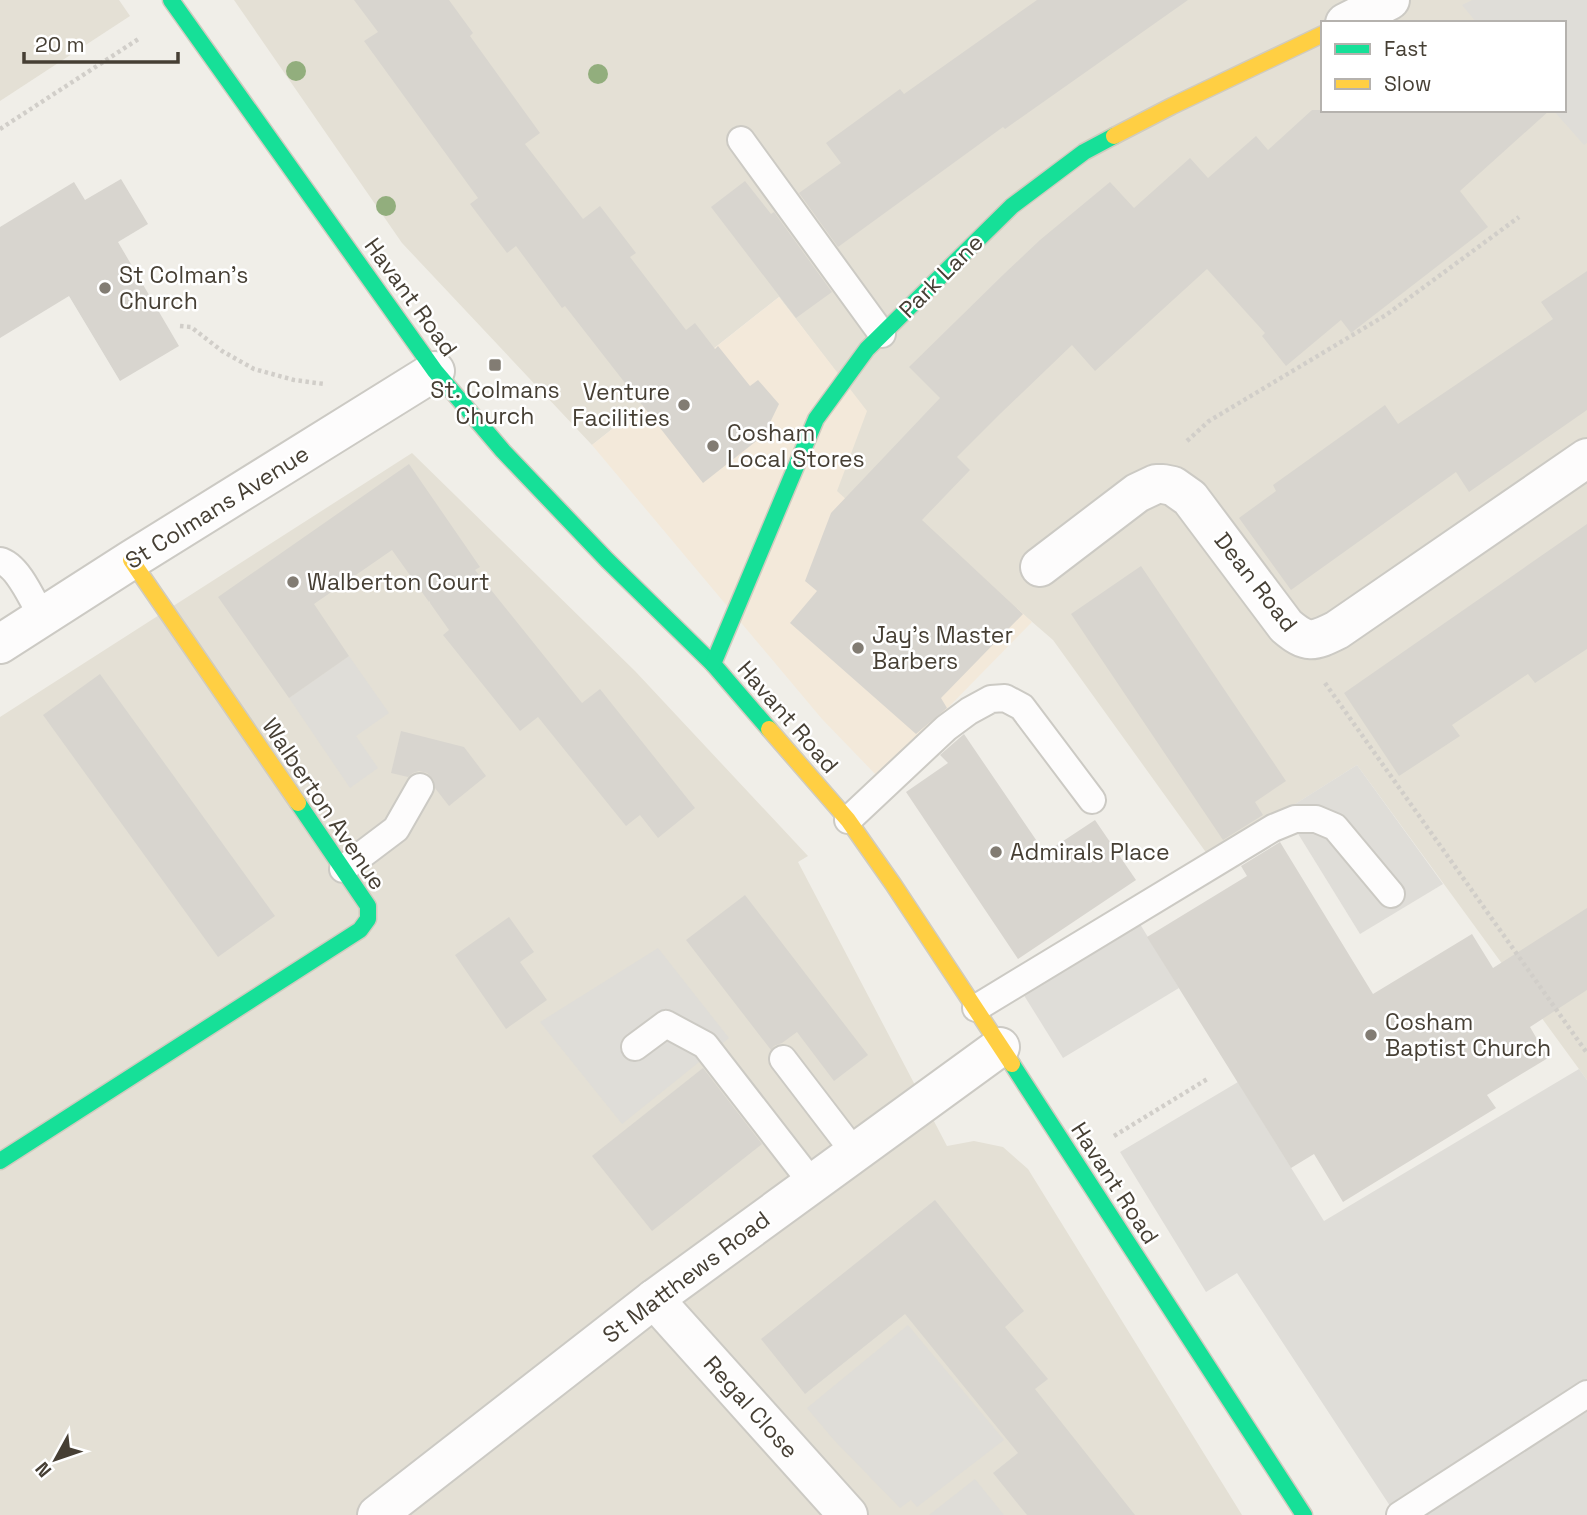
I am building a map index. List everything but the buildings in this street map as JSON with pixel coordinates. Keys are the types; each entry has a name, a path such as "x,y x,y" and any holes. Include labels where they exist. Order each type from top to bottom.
{"street":[{"path":"1349,21 1390,0"},
{"name":"Havant Road","path":"175,6 435,371 503,451 607,560 713,664 848,820 976,1008 1304,1515"},
{"name":"Park Lane","path":"713,664 816,419 867,349 1012,206 1084,152 1172,106 1321,35"},
{"name":"St Colmans Avenue","path":"0,644 435,371"},
{"name":"Dean Road","path":"1163,484 1173,486 1190,498 1286,625 1300,638 1318,639 1337,630 1587,458"},
{"path":"1040,567 1137,493 1156,484 1163,484"},
{"name":"Walberton Avenue","path":"0,1161 360,930 368,919 368,906 131,560"},
{"name":"St Matthews Road","path":"377,1515 654,1299 1000,1047"},
{"name":"Regal Close","path":"654,1299 848,1515"}],"lane":[{"path":"741,140 882,334"},
{"path":"0,561 11,566 16,572 42,617"},
{"path":"848,820 946,728 991,699 1005,698 1022,707 1092,800"},
{"path":"343,869 396,829 420,787"},
{"path":"976,1008 1273,828 1295,819 1316,819 1335,827 1391,894"},
{"path":"635,1047 666,1024 705,1045 812,1183"},
{"path":"783,1059 855,1153"},
{"path":"1400,1515 1587,1394"}],"path":[{"path":"0,129 175,6"},
{"path":"1163,484 1180,447 1209,421 1387,315 1519,217"},
{"path":"180,326 191,327 222,351 254,369 294,380 397,395"},
{"path":"1300,638 1322,679 1587,1054"},
{"path":"1074,1161 1209,1078"}],"shaded area":[{"path":"0,0 119,0 130,16 0,101"},
{"path":"234,0 1587,0 1587,1080 1357,765 1210,858 1053,640 1023,614 908,557 836,491 866,411 779,297 592,445 402,243"},
{"path":"1472,0 1587,0 1587,143 1584,145 1555,112 1566,112 1566,21 1475,21 1462,5"},
{"path":"779,297 867,411 837,491 945,590 970,565 1032,622 879,778 822,719 592,445"},
{"path":"412,453 635,671 808,856 798,862 947,1146 974,1141 1003,1147 1028,1169 1242,1515 0,1515 0,717"},
{"path":"349,656 389,713 356,736 378,768 350,788 289,698"},
{"path":"1357,765 1443,884 1360,934 1284,811"},
{"path":"1129,906 1179,988 1063,1058 1012,976"},
{"path":"658,948 729,1038 622,1124 540,1022"},
{"path":"1579,1069 1587,1080 1587,1515 1396,1515 1237,1273 1206,1292 1120,1152 1238,1082 1324,1221"},
{"path":"908,1325 1004,1440 917,1507 911,1500 900,1508 807,1408"},
{"path":"975,1479 1004,1515 929,1515"}],"traffic: fast":[{"path":"171,0 435,371 503,451 607,560 713,664 769,729"},
{"path":"713,664 816,419 867,349 1012,206 1084,152 1114,136"},
{"path":"0,1161 360,930 368,919 368,906 298,803"},
{"path":"1012,1064 1304,1515"}],"traffic: slow":[{"path":"1114,136 1321,35"},
{"path":"131,560 298,803"},
{"path":"769,729 848,820 1012,1064"}],"place":[{"name":"St Colman's Church","path":"105,288"},
{"name":"St. Colmans Church","path":"495,365"},
{"name":"Venture Facilities","path":"684,405"},
{"name":"Cosham Local Stores","path":"713,446"},
{"name":"Walberton Court","path":"293,582"},
{"name":"Jay's Master Barbers","path":"858,648"},
{"name":"Admirals Place","path":"996,852"},
{"name":"Cosham Baptist Church","path":"1371,1035"}]}
